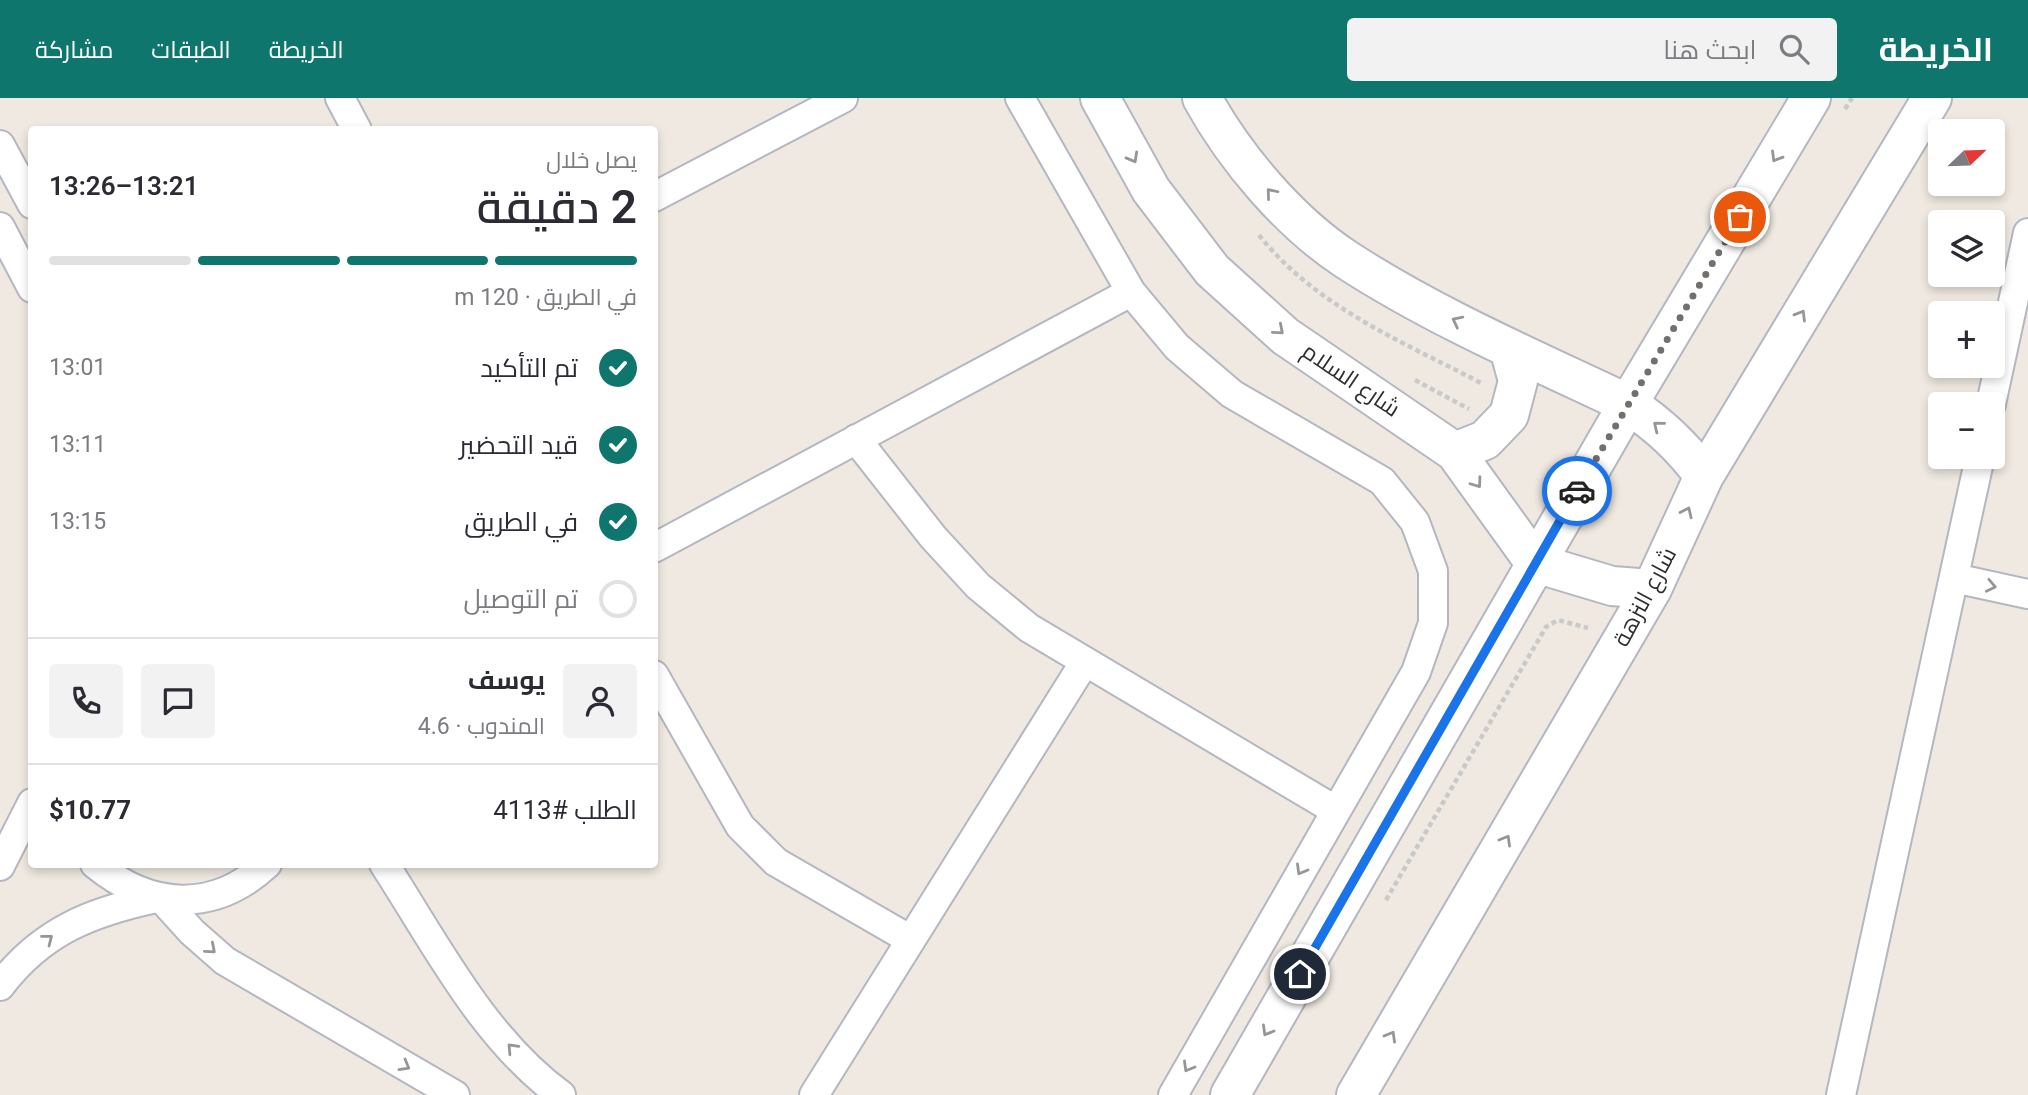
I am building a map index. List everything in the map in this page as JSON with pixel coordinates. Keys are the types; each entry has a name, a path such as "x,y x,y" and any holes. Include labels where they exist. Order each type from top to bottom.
{"main road":[{"name":"شارع السلام","path":"1100,98 1151,190 1212,270 1286,336 1455,452 1535,563"},
{"path":"1202,98 1221,132 1278,201 1345,259 1509,348 1628,404 1657,424 1683,448 1704,476"},
{"name":"شارع النزهة","path":"1356,1095 1652,589 1704,476 1932,98"},
{"path":"1230,1095 1628,404 1824,110"},
{"path":"1455,452 1485,440 1509,415 1518,381 1509,348"},
{"path":"1535,563 1612,586 1652,589"}],"street":[{"path":"340,98 356,126"},
{"path":"658,195 843,98"},
{"path":"1020,98 1131,292 1177,347 1232,394 1382,481 1415,522 1433,571 1433,623 1416,672 1173,1095"},
{"path":"0,145 28,197"},
{"path":"0,227 28,280"},
{"path":"1994,392 2028,233"},
{"path":"658,546 1131,292"},
{"path":"856,439 933,537 978,586 1029,628 1335,810"},
{"path":"1841,1095 1977,469"},
{"path":"1954,578 2028,594"},
{"path":"814,1095 1084,663"},
{"path":"658,682 740,826 776,862 911,940"},
{"path":"0,866 28,811"},
{"path":"100,868 119,884 160,899 225,961 455,1095"},
{"path":"0,986 17,963 58,931 105,909 160,899 207,899 247,883 263,868"},
{"path":"387,868 485,1019 545,1084 561,1095"}],"path":[{"path":"1824,110 1852,98"},
{"path":"1414,379 1471,410 1482,412"},
{"path":"1384,902 1546,627 1558,620 1588,627 1582,639"}],"way so far":[{"path":"1577,491 1740,217"}],"route":[{"path":"1300,974 1577,491"}]}
